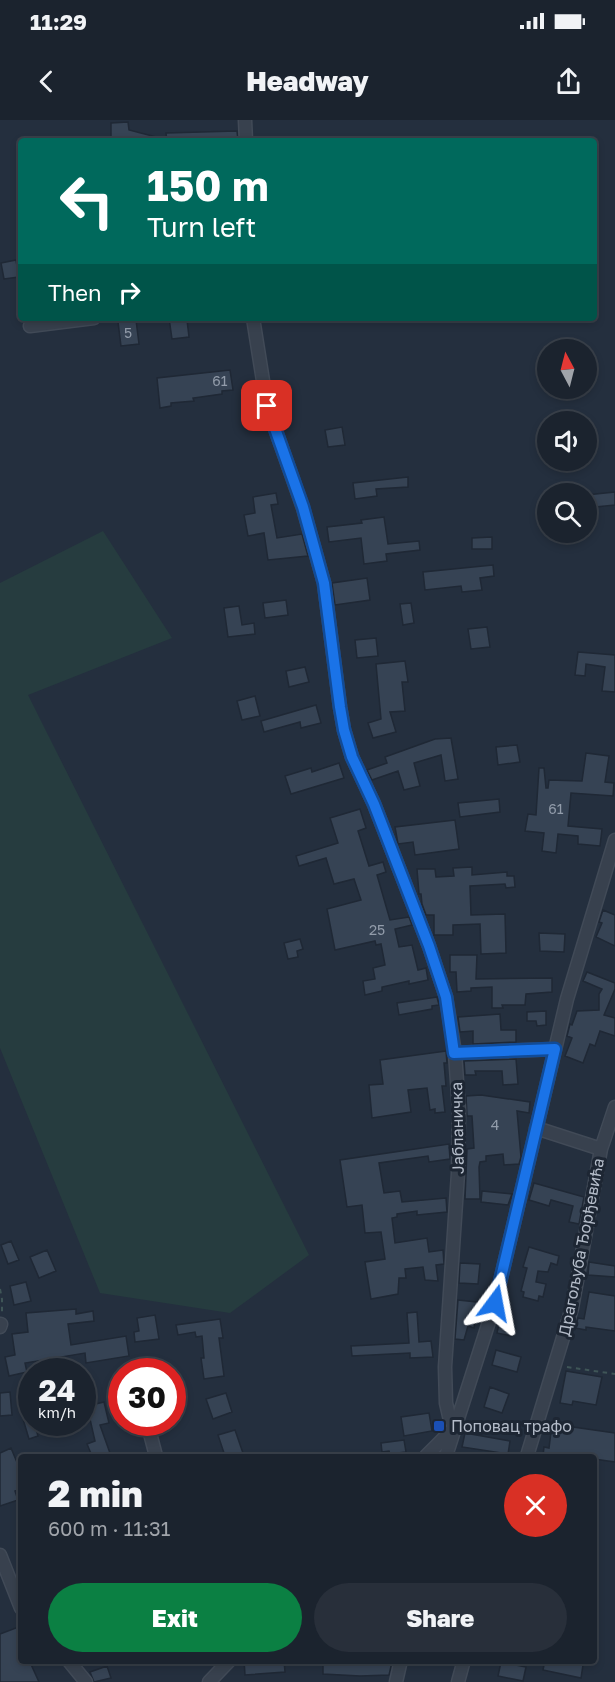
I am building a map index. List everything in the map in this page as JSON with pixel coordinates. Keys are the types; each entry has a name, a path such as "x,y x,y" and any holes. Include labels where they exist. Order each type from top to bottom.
{"street":[{"path":"245,120 246,138"},
{"path":"30,326 70,321"},
{"name":"Јабланичка","path":"253,321 267,406 303,507 324,583 344,730 352,757 374,804 429,946 446,997 459,1110 458,1173 445,1367 446,1403 455,1428"},
{"path":"447,1454 495,1303 567,999 615,840"},
{"path":"454,1053 555,1049"},
{"name":"Драгољуба Ђорђевића","path":"528,1454 572,1308 601,1149 615,1107"},
{"path":"536,1128 601,1149"},
{"path":"428,1454 455,1428"},
{"path":"151,1436 155,1454"},
{"path":"0,1555 18,1600"},
{"path":"71,1664 86,1682"},
{"path":"209,1682 226,1664"},
{"path":"396,1682 400,1664"},
{"path":"458,1682 463,1664"}],"path":[{"path":"0,1289 1,1326"},
{"path":"556,1365 615,1374"}],"green space":[{"path":"103,531 172,638 28,695 309,1255 230,1313 100,1293 0,1048 0,583"}],"building":[{"path":"128,122 129,130 160,138 111,138 111,123"},
{"path":"237,131 238,138 167,138 166,133"},
{"path":"16,260 18,277 4,279 1,263"},
{"path":"136,321 139,344 121,346 118,322"},
{"path":"169,321 187,321 189,337 172,339"},
{"path":"230,370 233,390 193,398 194,401 171,403 171,406 160,408 157,378"},
{"path":"342,427 345,445 328,447 325,430"},
{"path":"408,477 408,487 376,489 377,496 355,499 353,483"},
{"path":"615,492 615,505 597,507 597,494"},
{"path":"276,493 278,504 271,505 277,538 302,534 308,556 268,560 264,533 248,536 244,515 255,513 253,497"},
{"path":"384,517 388,544 419,541 420,550 386,554 387,561 364,564 361,538 329,542 327,527 362,523 361,520"},
{"path":"492,537 492,549 472,549 472,538"},
{"path":"493,565 494,576 480,578 482,590 462,592 461,586 425,590 423,572"},
{"path":"367,578 370,600 335,605 332,583"},
{"path":"286,600 288,615 265,618 263,603"},
{"path":"411,603 414,623 403,625 400,604"},
{"path":"239,606 242,625 254,623 255,634 228,637 224,608"},
{"path":"487,627 490,647 471,649 468,629"},
{"path":"376,638 378,656 357,658 355,640"},
{"path":"578,652 615,655 615,692 602,691 605,667 586,664 585,676 575,675"},
{"path":"405,661 408,682 402,682 405,711 390,712 396,732 373,738 368,723 381,719 376,664"},
{"path":"305,667 309,682 289,687 286,671"},
{"path":"255,696 260,716 242,720 237,701"},
{"path":"316,705 321,723 301,728 300,722 264,732 261,721"},
{"path":"451,738 458,779 445,781 441,755 414,763 420,786 404,790 398,771 372,780 367,770 387,763 385,757 435,739"},
{"path":"517,745 520,762 498,765 496,747"},
{"path":"586,753 609,756 605,782 614,783 613,796 571,793 568,826 602,829 600,846 578,844 578,836 558,834 556,853 542,851 544,833 525,831 528,814 536,815 539,768 544,768 546,788 548,788 549,780 582,781"},
{"path":"339,763 344,778 291,794 285,776 311,768 312,772"},
{"path":"499,799 500,812 460,817 458,803"},
{"path":"360,809 366,828 358,831 369,866 383,862 386,872 377,875 390,920 409,917 412,925 395,929 399,947 412,945 418,970 426,968 428,980 409,984 409,981 382,987 382,991 365,995 363,981 375,979 373,968 385,965 381,944 376,945 375,941 335,950 327,909 361,900 354,879 334,884 326,858 299,866 296,856 338,843 330,818"},
{"path":"455,820 459,849 415,855 413,842 398,844 395,827"},
{"path":"472,867 472,875 507,872 507,876 514,876 515,887 506,888 505,884 470,886 471,915 505,914 506,953 481,954 480,924 453,925 453,935 434,935 434,915 426,915 421,894 419,894 417,869 435,869 436,877 454,876 453,868"},
{"path":"603,910 615,915 615,946 596,937 602,923 599,922"},
{"path":"539,933 565,934 564,952 540,951"},
{"path":"300,939 303,949 297,951 298,957 288,959 284,943"},
{"path":"450,955 477,955 476,979 552,978 552,992 526,994 525,1005 502,1005 503,1008 492,1008 492,987 471,988 471,991 457,992 456,972 450,972"},
{"path":"587,972 615,983 615,989 604,1015 615,1018 615,1036 600,1031 595,1046 590,1044 583,1063 565,1056 572,1038 567,1036 570,1024 572,1025 577,1011 599,1010 599,994 602,989 583,981"},
{"path":"437,997 439,1005 432,1006 432,1009 399,1015 397,1003"},
{"path":"546,1011 546,1025 537,1026 536,1021 527,1021 527,1012"},
{"path":"500,1014 501,1030 516,1030 516,1042 473,1044 473,1031 460,1032 458,1017"},
{"path":"446,1051 447,1063 444,1063 446,1086 442,1086 445,1112 435,1113 435,1109 430,1110 427,1088 408,1090 411,1112 372,1118 369,1085 383,1084 380,1060"},
{"path":"516,1059 518,1084 503,1085 502,1071 475,1071 476,1075 465,1075 464,1061"},
{"path":"481,1095 530,1102 529,1113 517,1111 521,1157 519,1164 504,1165 503,1154 486,1156 486,1161 480,1162 479,1167 480,1199 465,1199 467,1149 474,1148 472,1116 467,1116 466,1096"},
{"path":"449,1144 450,1159 429,1162 428,1156 379,1163 384,1193 400,1191 402,1202 446,1198 447,1212 417,1215 417,1211 397,1214 397,1217 392,1218 395,1243 427,1238 429,1252 443,1250 444,1264 436,1265 438,1281 425,1280 423,1267 405,1269 406,1278 399,1278 398,1294 371,1299 365,1262 385,1259 381,1232 365,1233 362,1205 347,1207 340,1160"},
{"path":"534,1183 584,1197 579,1224 569,1222 573,1206 551,1200 549,1206 529,1200"},
{"path":"482,1191 512,1194 508,1205 481,1202"},
{"path":"11,1241 19,1260 8,1264 1,1245"},
{"path":"529,1247 559,1256 557,1265 551,1263 548,1272 538,1271 536,1282 546,1284 543,1297 539,1296 538,1301 523,1297 524,1292 521,1291 527,1268 523,1267"},
{"path":"47,1250 56,1271 39,1278 30,1257"},
{"path":"589,1262 615,1266 615,1277 588,1275"},
{"path":"460,1263 480,1264 478,1284 459,1283"},
{"path":"26,1282 31,1301 14,1305 10,1286"},
{"path":"589,1292 615,1296 615,1331 586,1327 586,1330 575,1328 578,1318 584,1319"},
{"path":"458,1300 486,1303 483,1314 476,1313 474,1328 468,1326 464,1340 455,1339"},
{"path":"76,1309 76,1314 93,1311 94,1321 68,1324 71,1345 126,1336 129,1356 96,1361 96,1358 86,1358 85,1353 55,1358 18,1358 18,1374 9,1376 5,1357 15,1355 12,1334 28,1332 26,1313"},
{"path":"417,1312 419,1342 431,1341 433,1357 410,1358 410,1353 352,1356 351,1346 409,1343 407,1313"},
{"path":"155,1315 159,1339 135,1342 134,1332 139,1331 137,1318"},
{"path":"220,1319 223,1338 219,1338 224,1376 204,1379 201,1358 204,1358 202,1336 196,1337 195,1332 178,1335 176,1325"},
{"path":"500,1319 513,1322 511,1336 497,1333"},
{"path":"496,1350 521,1357 517,1372 492,1365"},
{"path":"566,1371 602,1377 596,1405 573,1401 572,1405 560,1403"},
{"path":"490,1387 509,1394 502,1413 484,1407"},
{"path":"10,1392 12,1415 0,1416 0,1393"},
{"path":"226,1393 232,1412 213,1419 206,1399"},
{"path":"104,1402 108,1423 100,1425 110,1454 91,1454 87,1444 95,1441 96,1404"},
{"path":"429,1413 432,1431 404,1436 401,1417"},
{"path":"552,1424 615,1433 615,1462 597,1459 597,1454 543,1454 544,1447 549,1448"},
{"path":"235,1430 243,1454 224,1454 218,1435"},
{"path":"465,1433 510,1441 508,1454 462,1447"},
{"path":"404,1440 406,1452 390,1454 389,1451 382,1452 381,1443"},
{"path":"11,1448 18,1465 18,1490 15,1491 18,1500 0,1506 0,1453"},
{"path":"18,1627 18,1664 31,1664 39,1682 0,1682 0,1634"},
{"path":"244,1664 284,1664 285,1672 245,1675"},
{"path":"323,1664 392,1664 389,1675 323,1674"},
{"path":"501,1664 526,1667 523,1681 498,1676"},
{"path":"544,1664 583,1665 581,1678 543,1670"},
{"path":"107,1666 111,1678 94,1682 90,1672"}],"place":[{"name":"Поповац трафо","path":"439,1426"}],"route":[{"path":"267,406 303,507 324,583 344,730 352,757 374,804 429,946 446,997 454,1053 555,1049 495,1303"}]}
